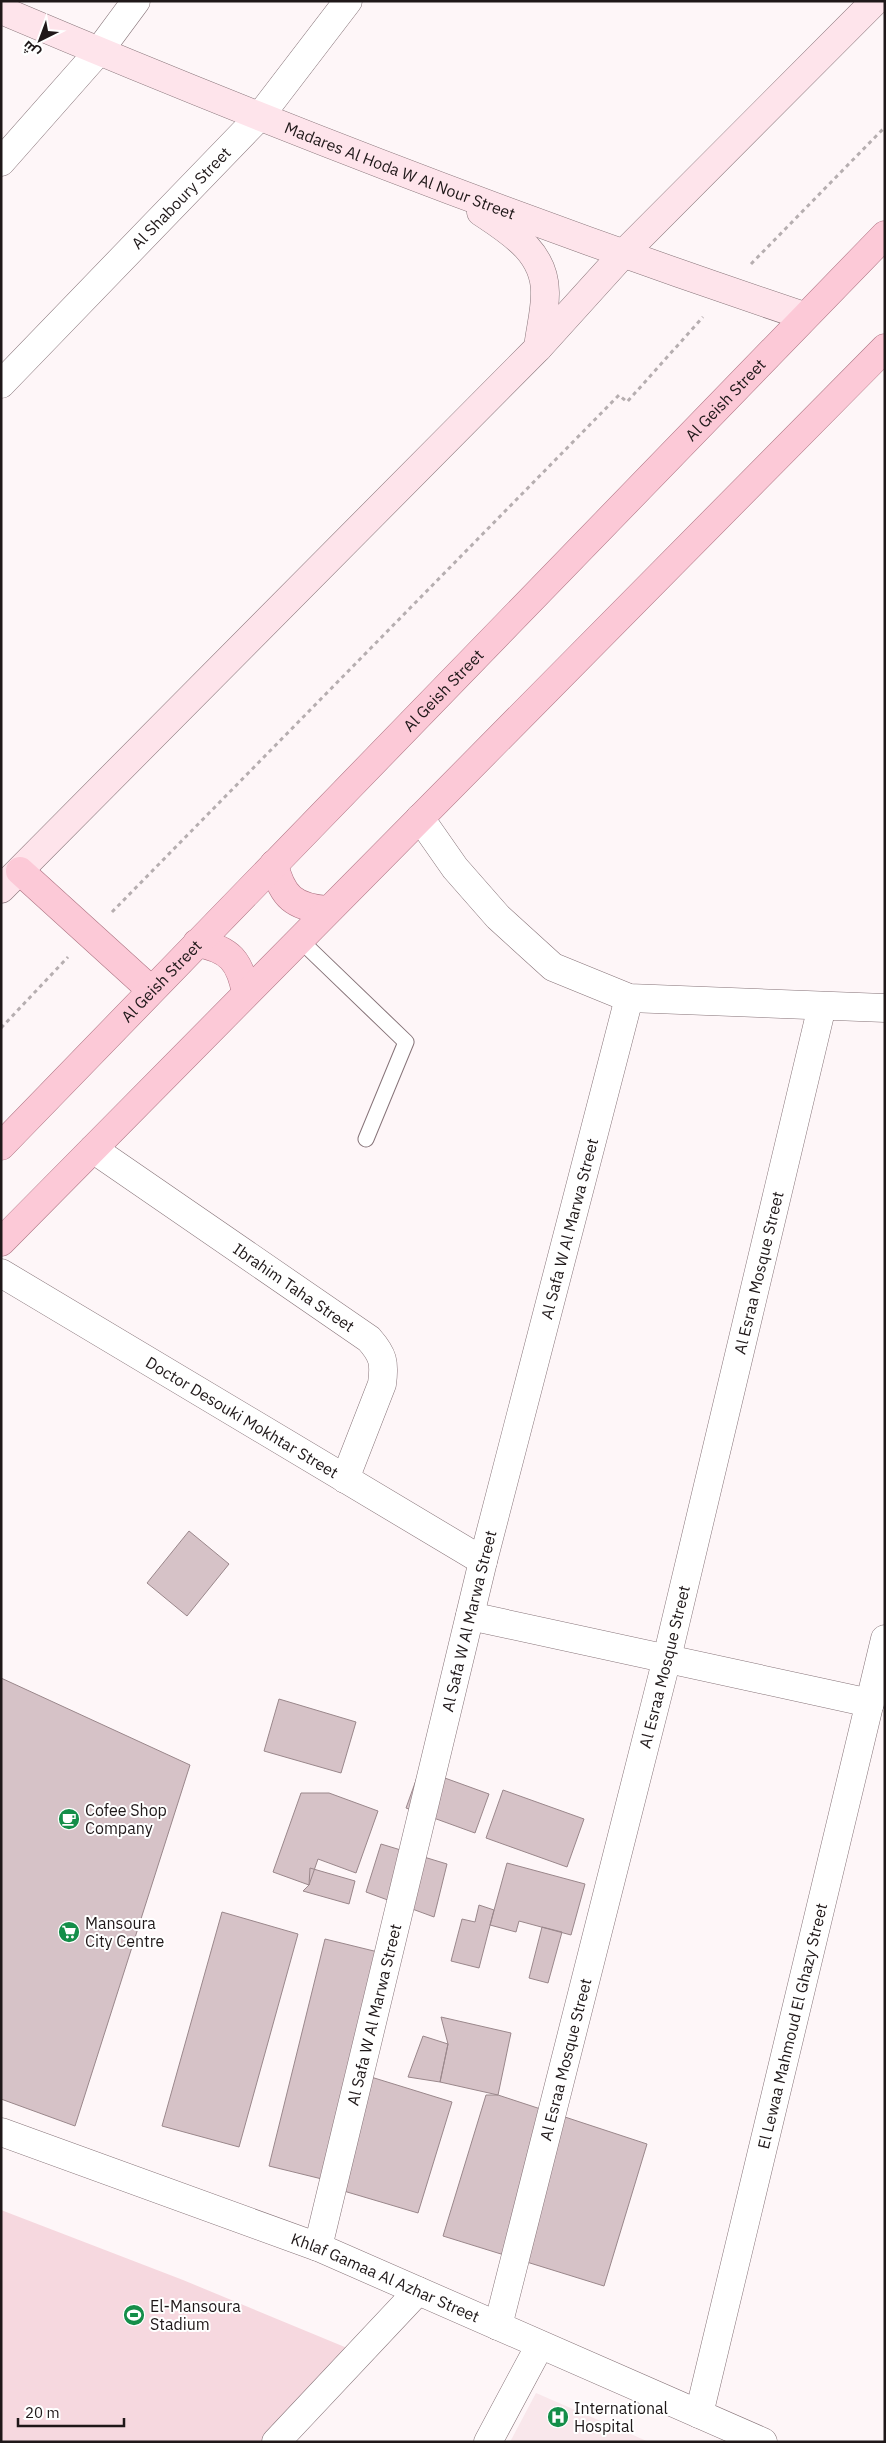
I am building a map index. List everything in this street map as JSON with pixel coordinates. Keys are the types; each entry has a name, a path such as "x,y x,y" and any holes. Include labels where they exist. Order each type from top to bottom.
{"main road":[{"name":"Al Geish Street","path":"1,1146 804,316 885,235"},
{"path":"1,1242 327,910 885,348"},
{"path":"274,864 278,883 290,899 308,908 327,910"},
{"path":"11,880 90,934 151,990"},
{"path":"197,943 216,946 232,958 243,974 246,993"}],"street":[{"path":"1,162 99,51 136,1"},
{"name":"Al Shaboury Street","path":"1,384 260,116 348,1"},
{"path":"11,880 538,348 624,253 875,1"},
{"name":"Madares Al Hoda W Al Nour Street","path":"1,10 260,116 449,190 726,290 804,316"},
{"path":"449,190 511,232 529,248 541,270 545,293 538,348"},
{"path":"420,818 455,868 498,917 553,966 629,998 885,1008"},
{"name":"Al Safa W Al Marwa Street","path":"318,2248 483,1561 629,998"},
{"name":"Al Esraa Mosque Street","path":"498,2326 667,1658 822,1006"},
{"name":"Ibrahim Taha Street","path":"93,1149 368,1339 380,1352 384,1368 382,1384 345,1478"},
{"name":"Doctor Desouki Mokhtar Street","path":"1,1273 483,1561"},
{"path":"470,1616 870,1703"},
{"name":"El Lewaa Mahmoud El Ghazy Street","path":"699,2414 885,1639"},
{"name":"Khlaf Gamaa Al Azhar Street","path":"1,2132 318,2248 763,2442"},
{"path":"276,2442 418,2291"},
{"path":"488,2442 540,2344"}],"lane":[{"path":"300,939 406,1042 366,1139"}],"path":[{"path":"1,1028 90,934 619,395 627,402 726,290 885,127"}],"shaded area":[{"name":"El-Mansoura Stadium","path":"1,2210 183,2280 352,2350 263,2442 1,2442"},
{"name":"International Hospital","path":"536,2393 649,2442 510,2442"}],"building":[{"path":"189,1531 229,1564 187,1616 147,1583"},
{"name":"Mansoura City Centre","path":"1,1678 190,1765 75,2126 1,2099"},
{"path":"279,1699 356,1722 341,1773 264,1751"},
{"path":"420,1769 489,1794 475,1833 406,1808"},
{"path":"503,1790 584,1819 567,1867 486,1838"},
{"path":"301,1793 329,1793 378,1811 356,1873 318,1859 309,1885 273,1872"},
{"path":"381,1844 447,1864 434,1917 366,1892"},
{"path":"507,1863 585,1884 571,1935 519,1921 516,1932 490,1925"},
{"path":"310,1868 355,1881 349,1904 303,1891 309,1885"},
{"path":"479,1905 494,1910 479,1968 451,1961 462,1919 475,1922"},
{"path":"222,1912 298,1934 239,2147 162,2126"},
{"path":"542,1927 562,1932 548,1983 529,1978"},
{"path":"325,1939 378,1952 322,2179 269,2166"},
{"path":"441,2017 511,2033 498,2095 440,2082 448,2044"},
{"path":"423,2036 448,2044 440,2082 408,2077"},
{"path":"371,2077 452,2102 418,2213 337,2189"},
{"path":"486,2095 498,2095 647,2144 604,2286 443,2236"}],"place":[{"name":"Cofee Shop Company","path":"69,1819"},
{"name":"Mansoura City Centre","path":"69,1932"},
{"name":"El-Mansoura Stadium","path":"134,2315"},
{"name":"International Hospital","path":"558,2417"}]}
